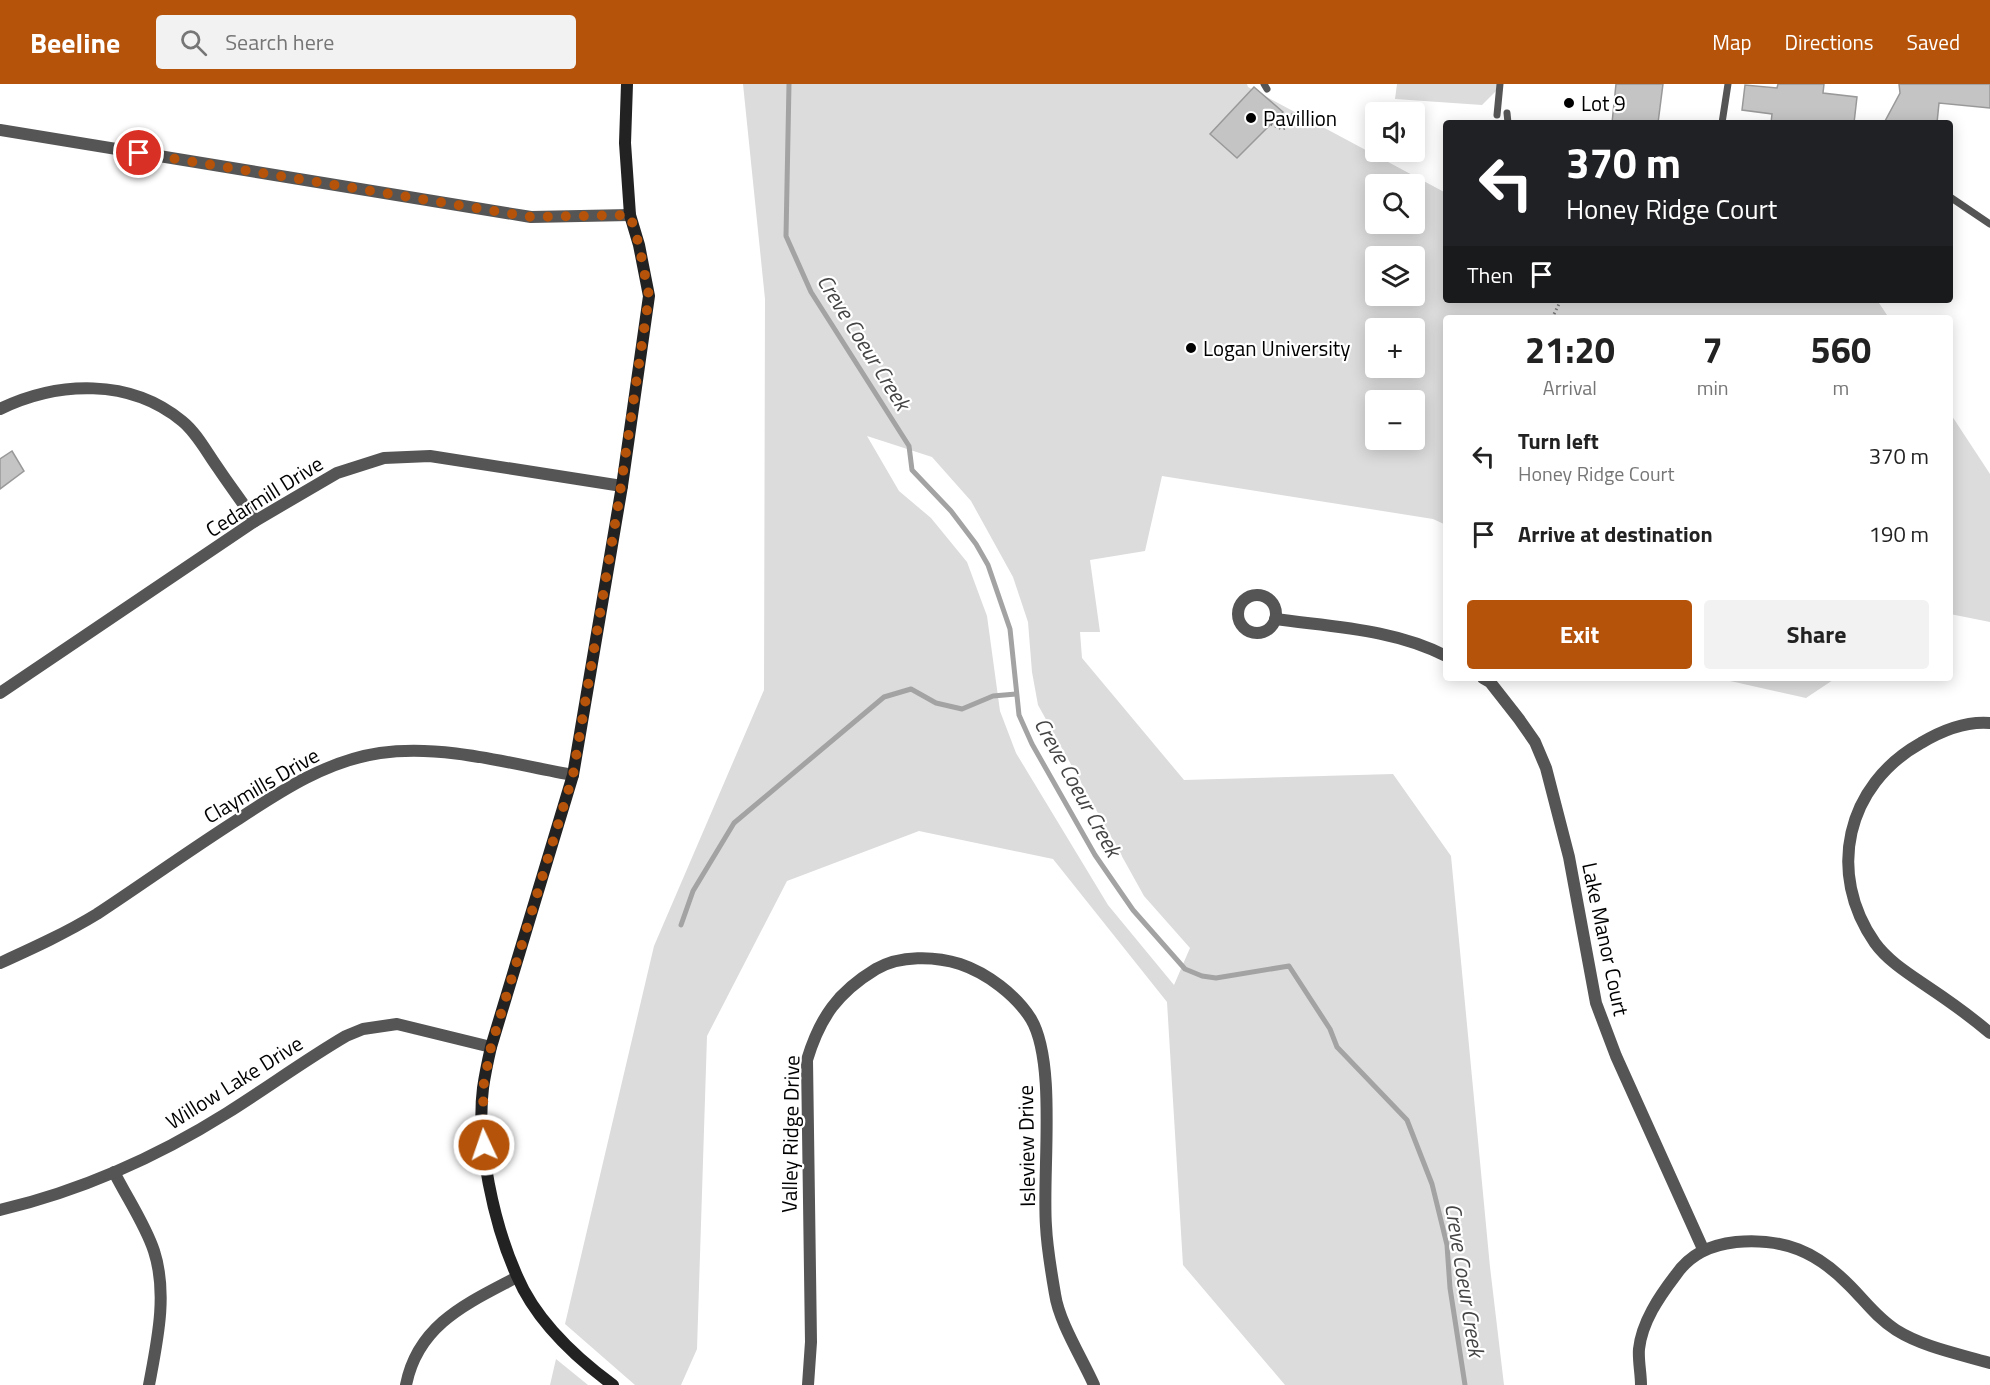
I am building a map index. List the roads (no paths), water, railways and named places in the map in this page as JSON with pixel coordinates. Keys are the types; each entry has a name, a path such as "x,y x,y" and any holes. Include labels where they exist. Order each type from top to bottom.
{"street":[{"path":"613,1385 587,1366 566,1346 536,1310 517,1277 489,1186 484,1145 483,1088 491,1047 573,775 622,486 649,296 639,245 630,215 625,143 627,84"},
{"path":"0,130 531,217 630,215"},
{"path":"0,409 19,400 47,392 76,388 128,392 150,400 183,421 194,433 255,521"},
{"name":"Cedarmill Drive","path":"0,693 255,521 337,473 384,458 430,456 622,486"},
{"path":"1275,619 1398,636 1443,654"},
{"name":"Lake Manor Court","path":"1488,681 1535,742 1546,768 1569,857 1596,1003 1616,1056 1703,1249"},
{"path":"1990,723 1939,732 1890,764 1870,786 1857,815 1850,843 1847,875 1853,898 1876,945 1892,961 1990,1033"},
{"name":"Claymills Drive","path":"0,963 52,939 97,914 265,801 305,777 345,761 380,753 460,754 573,775"},
{"name":"Valley Ridge Drive","path":"808,1385 811,1342 807,1060 815,1033 833,1003 855,983 879,967 902,960 933,958"},
{"name":"Isleview Drive","path":"933,958 979,971 1007,993 1031,1020 1043,1055 1046,1090 1046,1226 1055,1298 1094,1385"},
{"name":"Willow Lake Drive","path":"0,1209 34,1202 114,1172 163,1149 226,1114 313,1055 363,1029 397,1024 491,1047"},
{"path":"114,1172 154,1249 160,1271 160,1315 149,1385"},
{"path":"1641,1385 1639,1349 1648,1317 1679,1270 1703,1249 1756,1241 1780,1242 1802,1250 1824,1264 1849,1284 1880,1319 1897,1331 1920,1342 1990,1363"},
{"path":"406,1385 417,1355 442,1322 457,1309 517,1277"}],"lane":[{"path":"1497,115 1500,84"},
{"path":"1722,120 1728,84"},
{"path":"1507,113 1508,120"},
{"path":"1953,199 1990,224"}],"waterway":[{"name":"Creve Coeur Creek","path":"789,84 786,236 811,292 909,446 912,470 951,511 976,544 988,565 1010,629 1019,715 1032,744 1095,855 1133,910 1185,969 1202,976 1216,978 1289,966 1330,1029 1337,1047 1407,1120 1432,1184 1447,1245 1450,1288 1465,1385"},
{"path":"681,925 693,891 734,823 884,697 911,689 936,703 962,709 993,696 1016,694"}],"place":[{"name":"Lot 9","path":"1569,103"},
{"name":"Pavillion","path":"1251,118"},
{"name":"Logan University","path":"1191,348"}]}
